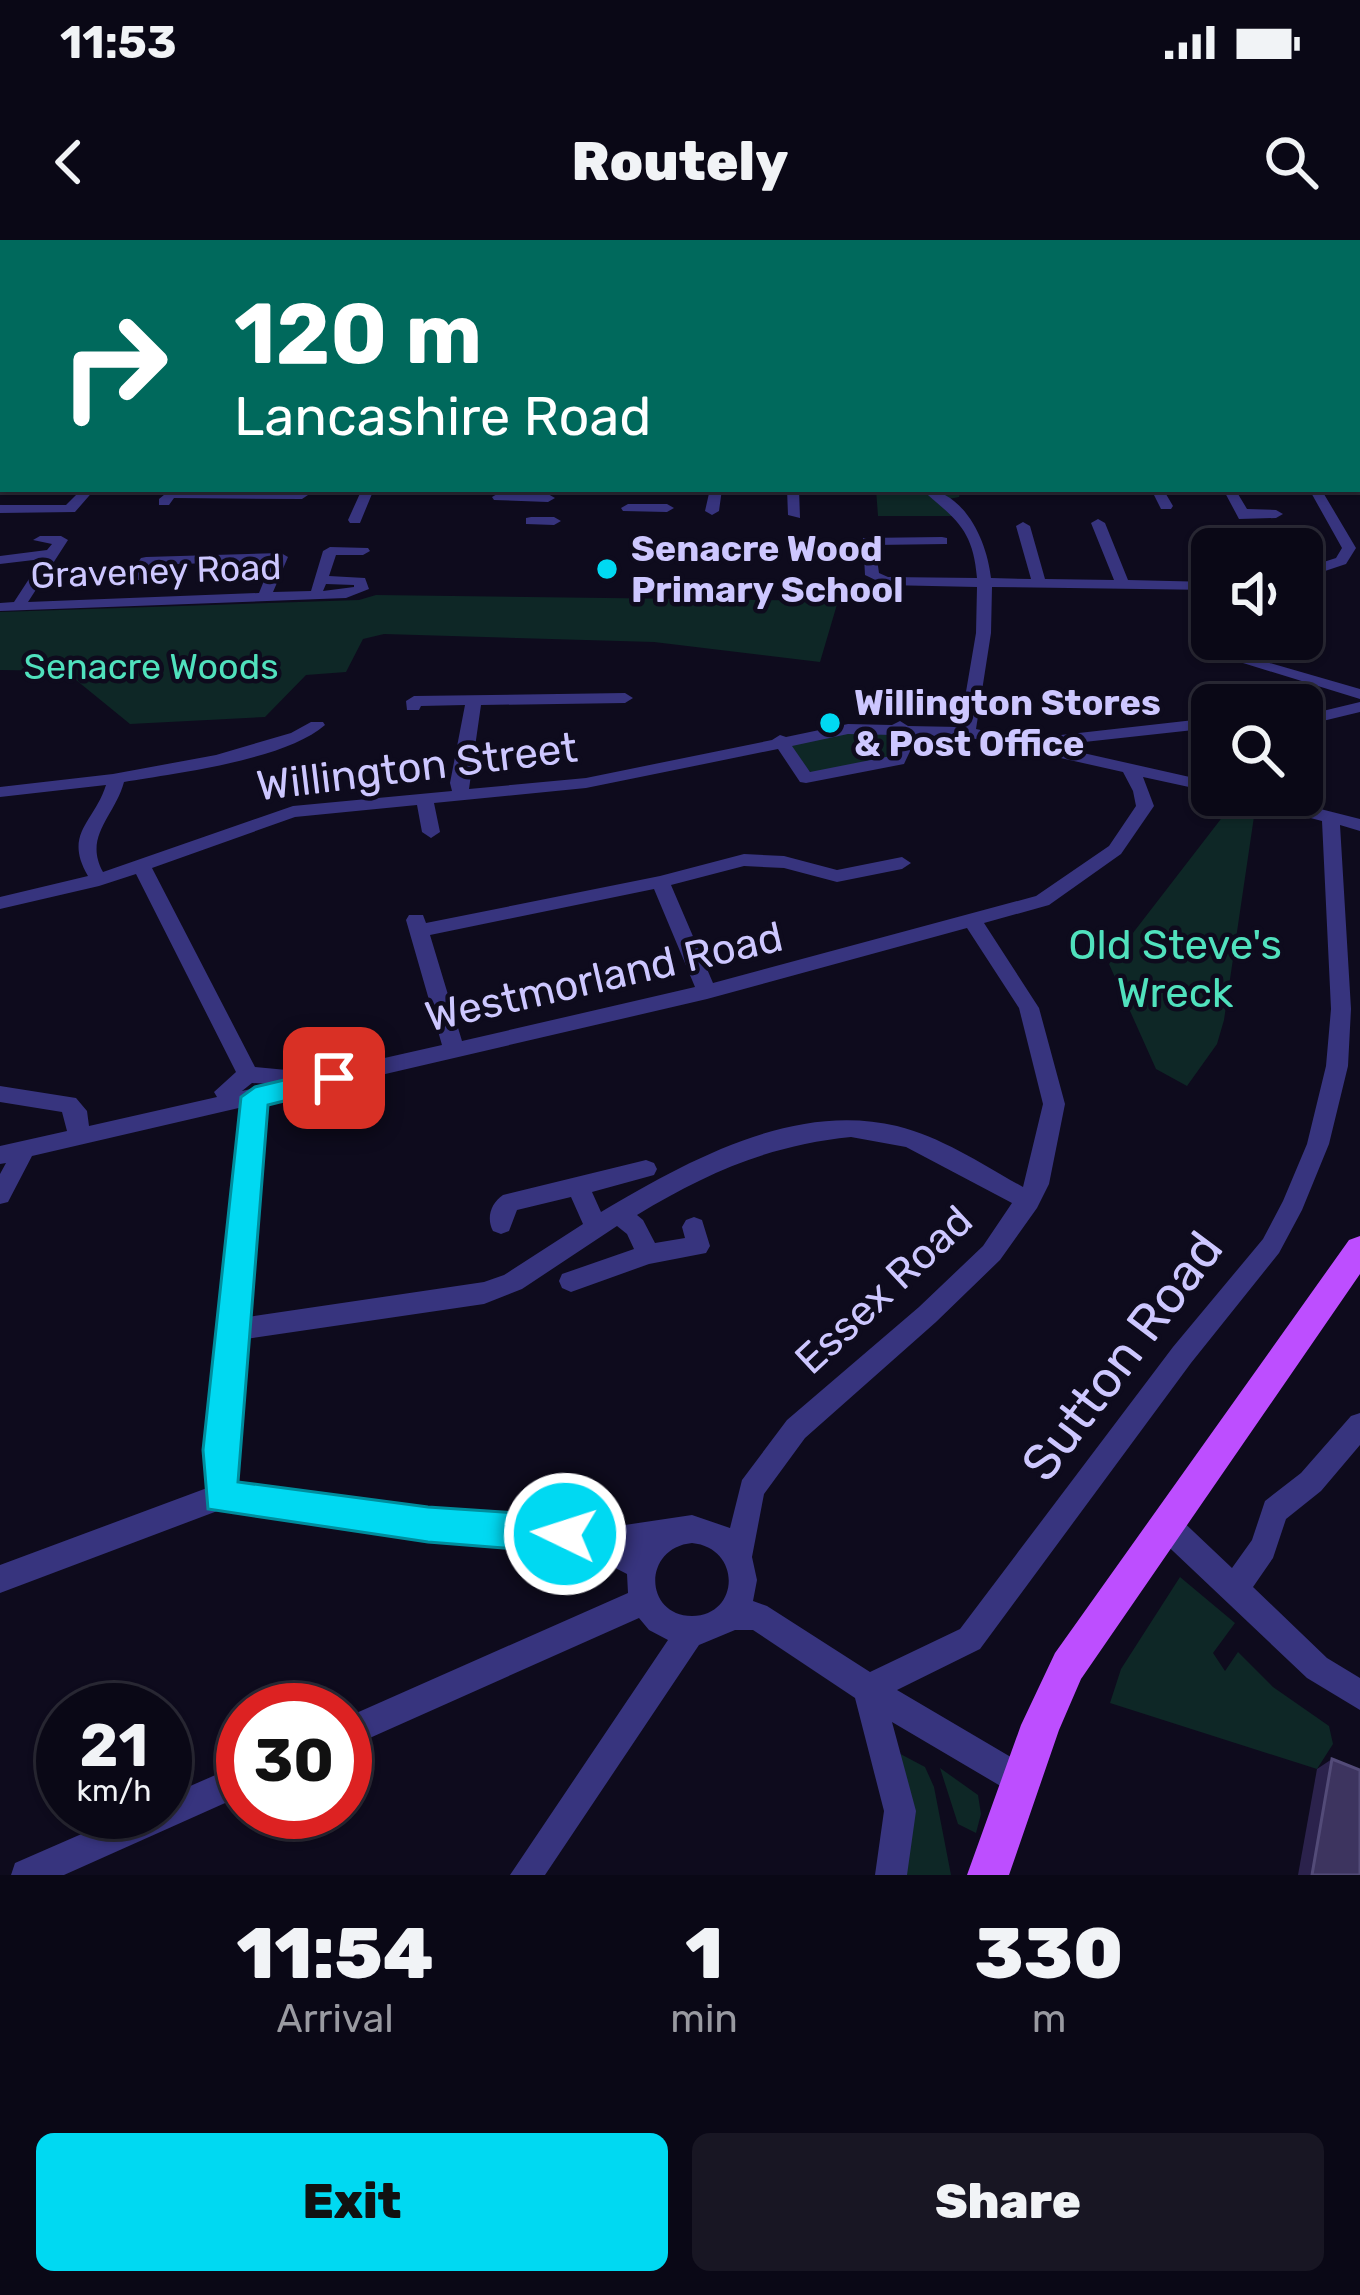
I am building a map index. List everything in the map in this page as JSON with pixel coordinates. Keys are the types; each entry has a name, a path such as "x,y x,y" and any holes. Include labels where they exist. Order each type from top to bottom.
{"main road":[{"path":"988,1875 1020,1780 1068,1666 1360,1249"}],"street":[{"path":"0,508 70,508 86,492"},
{"path":"164,502 170,494 198,492"},
{"path":"234,492 302,495"},
{"path":"355,520 367,492"},
{"path":"629,492 628,510 667,508"},
{"path":"712,511 715,492"},
{"path":"794,492 795,515"},
{"path":"931,492 964,516 977,541 985,581 983,640 967,732"},
{"path":"1159,492 1166,506"},
{"path":"1231,492 1243,515 1276,514"},
{"path":"1317,492 1349,548 1341,561 1323,567"},
{"path":"500,497 549,494 543,521"},
{"path":"1100,523 1124,586"},
{"path":"1023,526 1040,583"},
{"path":"20,605 62,540 40,540"},
{"path":"942,541 868,542 872,574 886,581 1191,586"},
{"name":"Graveney Road","path":"0,607 264,597 318,588 330,551 363,550"},
{"path":"0,560 52,554"},
{"path":"135,577 146,560 281,557 264,597"},
{"path":"1243,660 1360,694"},
{"path":"413,707 414,700 625,698"},
{"path":"461,796 474,700"},
{"path":"1323,716 1360,706"},
{"path":"0,792 116,778 262,749 307,734 319,724"},
{"path":"1046,751 1061,740 1191,725"},
{"path":"780,740 801,773 816,778 890,765 904,747 900,726"},
{"name":"Willington Street","path":"0,903 99,880 293,812 586,783 780,740 900,726 967,732 1191,782"},
{"name":"Westmorland Road","path":"0,1155 79,1139 251,1086 454,1050 707,992 1042,901 1115,850 1145,806 1129,767"},
{"path":"99,880 87,864 85,836 116,778"},
{"path":"424,799 431,832"},
{"path":"1323,814 1360,825"},
{"name":"Sutton Road","path":"868,1689 970,1640 1182,1354 1270,1246 1294,1202 1318,1144 1337,1066 1341,1010 1331,816"},
{"path":"454,1050 418,926 660,882 744,860 784,862 837,876 890,862"},
{"path":"141,865 251,1086 220,1497"},
{"path":"660,882 707,992"},
{"name":"Essex Road","path":"702,1529 742,1506 805,1420 946,1298 1004,1239 1029,1201 1048,1139 1053,1097 1046,1057 1028,1007 974,923"},
{"path":"226,1092 279,1076"},
{"path":"0,1094 68,1104 76,1112 79,1139"},
{"path":"234,1330 484,1293 513,1282 596,1227 721,1159 851,1128 897,1135 929,1148 1029,1201"},
{"path":"0,1195 25,1151"},
{"path":"500,1224 503,1207 512,1202 640,1174"},
{"path":"578,1186 596,1227"},
{"path":"620,1215 634,1227 649,1254"},
{"path":"579,1276 649,1254 698,1246 694,1226"},
{"path":"1233,1591 1263,1548 1269,1519 1312,1482 1360,1425"},
{"path":"0,1579 220,1497 428,1525 565,1534 597,1543 643,1567 667,1619 655,1681 526,1875"},
{"path":"742,1506 744,1616"},
{"path":"1165,1524 1317,1668 1360,1695"},
{"path":"597,1543 702,1529 728,1544 740,1566"},
{"path":"643,1567 654,1546 672,1532"},
{"path":"744,1616 1020,1780"},
{"path":"372,1724 667,1619 719,1625 744,1616"},
{"path":"868,1689 900,1810 891,1875"},
{"path":"27,1875 216,1791"}],"green space":[{"path":"876,492 960,492 949,499 964,516 878,516"},
{"name":"Senacre Woods","path":"376,595 838,601 820,662 654,642 384,634 363,639 346,672 306,675 265,717 130,724 65,671 0,670 0,612 359,600"},
{"path":"900,726 898,760 816,778 780,740"},
{"name":"Old Steve's Wreck","path":"1223,816 1254,816 1224,1020 1217,1044 1187,1086 1156,1069 1109,964"},
{"path":"1180,1577 1235,1623 1213,1653 1225,1671 1238,1652 1273,1687 1329,1726 1333,1744 1317,1769 1110,1703 1121,1669"},
{"path":"891,1749 925,1767 934,1787 951,1875 898,1875"},
{"path":"940,1768 978,1795 981,1814 976,1833 958,1824"}],"building":[{"path":"1332,1759 1360,1770 1360,1875 1312,1875"}],"place":[{"name":"Senacre Wood Primary School","path":"607,569"},
{"name":"Willington Stores & Post Office","path":"830,723"}],"route":[{"path":"334,1078 255,1097 220,1450 220,1497 428,1525 565,1534"}]}
